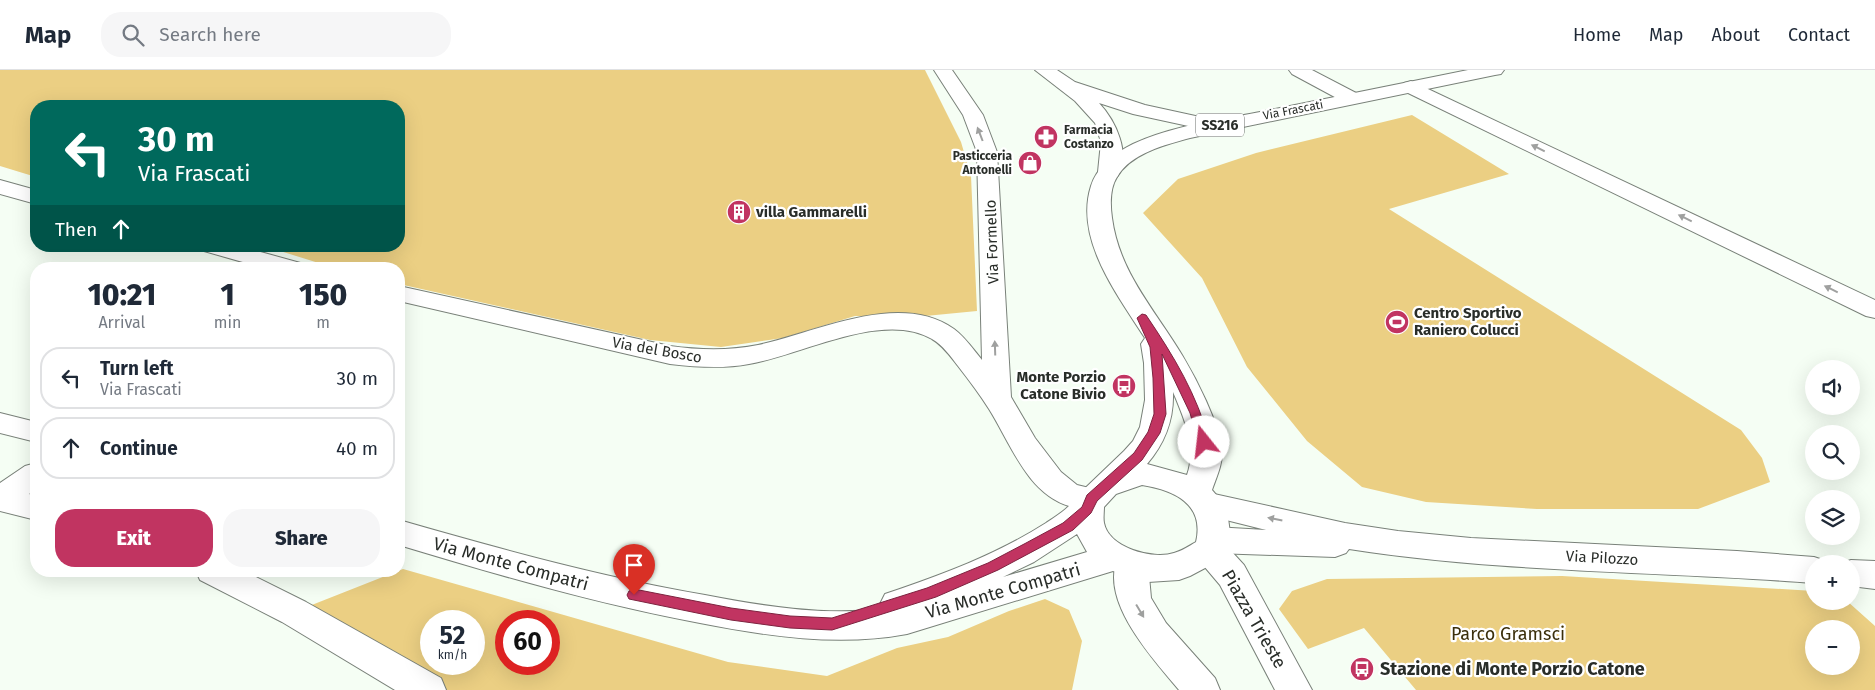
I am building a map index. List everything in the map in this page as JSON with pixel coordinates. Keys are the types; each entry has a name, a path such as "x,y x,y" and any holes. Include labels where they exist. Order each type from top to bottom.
{"street":[{"name":"Via Formello","path":"943,70 973,115 987,152 999,401"},
{"path":"1044,70 1069,86 1092,107 1108,132 1111,151 1109,172"},
{"path":"1298,70 1351,98"},
{"name":"Via Frascati","path":"1200,498 1208,456 1196,413 1169,357 1142,318 1112,268 1102,238 1099,198 1102,186 1109,172 1128,156 1150,144 1216,126 1495,70"},
{"path":"1338,71 1378,93"},
{"path":"1069,86 1140,110 1216,126"},
{"path":"1411,87 1875,310"},
{"path":"0,187 30,195"},
{"path":"234,252 270,262"},
{"name":"Via del Bosco","path":"405,295 660,353 692,358 718,358 759,354 849,327 888,322 920,324 945,335 964,356 999,401 1008,420 1045,473 1058,488 1072,496 1095,497"},
{"name":"Via Frascati","path":"1095,497 1138,457 1154,433 1160,414 1159,378 1155,347 1142,318"},
{"path":"0,423 30,430"},
{"path":"1141,474 1160,476 1179,482 1200,498 1214,519 1212,545 1188,565 1170,569 1151,569 1123,561 1100,546 1090,533 1095,497 1122,477 1141,474"},
{"path":"1,499 30,478"},
{"name":"Via Monte Compatri","path":"832,624 931,593 993,566 1068,526 1095,497"},
{"name":"Via Pilozzo","path":"1200,498 1345,536 1391,543 1471,551 1737,564 1805,569"},
{"path":"1,499 30,506"},
{"name":"Via Monte Compatri","path":"405,535 616,592 731,614 790,622 832,624 880,624 930,613 1066,574 1123,561"},
{"name":"Via Pilozzo","path":"1212,545 1391,543"},
{"name":"Piazza Trieste","path":"1212,545 1254,613 1294,690"},
{"path":"1123,561 1134,600 1154,634 1202,690"},
{"path":"1860,574 1875,575"},
{"path":"224,577 294,612 428,690"}],"green space":[{"path":"0,70 925,70 961,142 971,176 977,311 915,317 855,316 783,338 721,347 650,340 405,285 405,262 315,262 283,252 405,252 405,100 30,100 30,175 0,166"},
{"name":"Centro Sportivo Raniero Colucci","path":"1412,115 1509,174 1389,209 1741,430 1762,458 1770,482 1698,509 1537,509 1426,502 1362,487 1307,441 1247,367 1202,278 1143,213 1178,179 1256,153"},
{"path":"405,570 546,610 495,610 495,675 560,675 560,614 728,662 827,676 897,648 948,637 1009,611 1045,599 1069,610 1082,641 1072,690 428,690 294,612 383,577 405,577"},
{"name":"Parco Gramsci","path":"1562,576 1805,590 1805,610 1857,610 1875,626 1875,690 1416,690 1364,628 1308,649 1279,609 1292,591 1327,579"}],"place":[{"name":"Farmacia Costanzo","path":"1046,137"},
{"name":"Pasticceria Antonelli","path":"1030,163"},
{"name":"villa Gammarelli","path":"739,212"},
{"name":"Centro Sportivo Raniero Colucci","path":"1397,322"},
{"name":"Monte Porzio Catone Bivio","path":"1124,386"},
{"name":"Stazione di Monte Porzio Catone","path":"1362,669"}],"route":[{"path":"634,595 731,614 790,622 832,624 931,593 1031,547 1068,526 1087,509 1091,498 1138,457 1154,433 1160,414 1159,378 1155,347 1142,318 1151,328 1169,357 1196,413 1204,442"}]}
